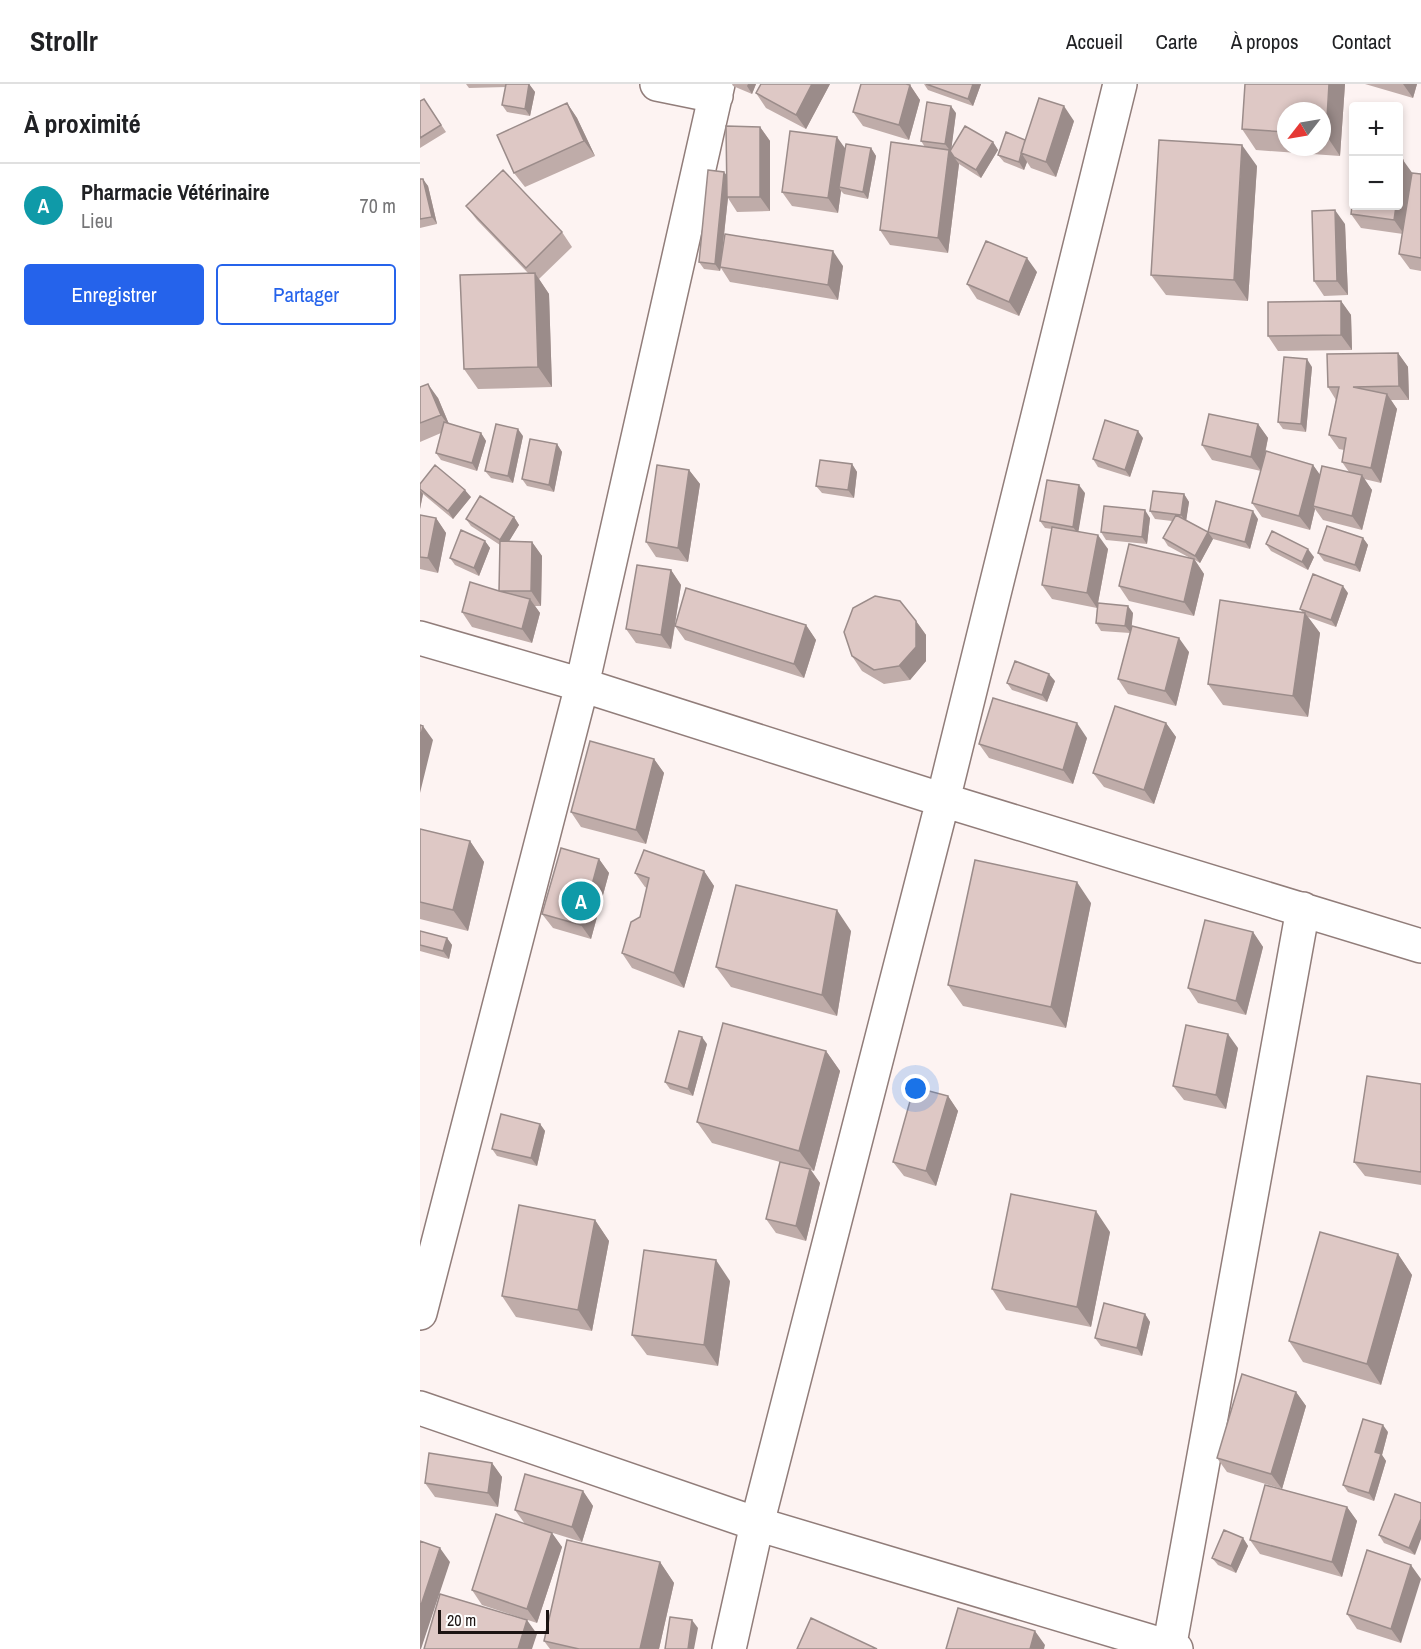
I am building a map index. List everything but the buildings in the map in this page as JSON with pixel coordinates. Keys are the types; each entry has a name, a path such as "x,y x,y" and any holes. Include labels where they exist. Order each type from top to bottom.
{"street":[{"path":"420,1313 582,685 717,90 657,84"},
{"path":"729,1649 757,1524 943,800 1120,84"},
{"path":"420,638 582,685 943,800 1421,946"},
{"path":"420,1408 757,1524 1171,1648 1303,909"}],"place":[{"name":"Pharmacie Vétérinaire","path":"581,901"}]}
